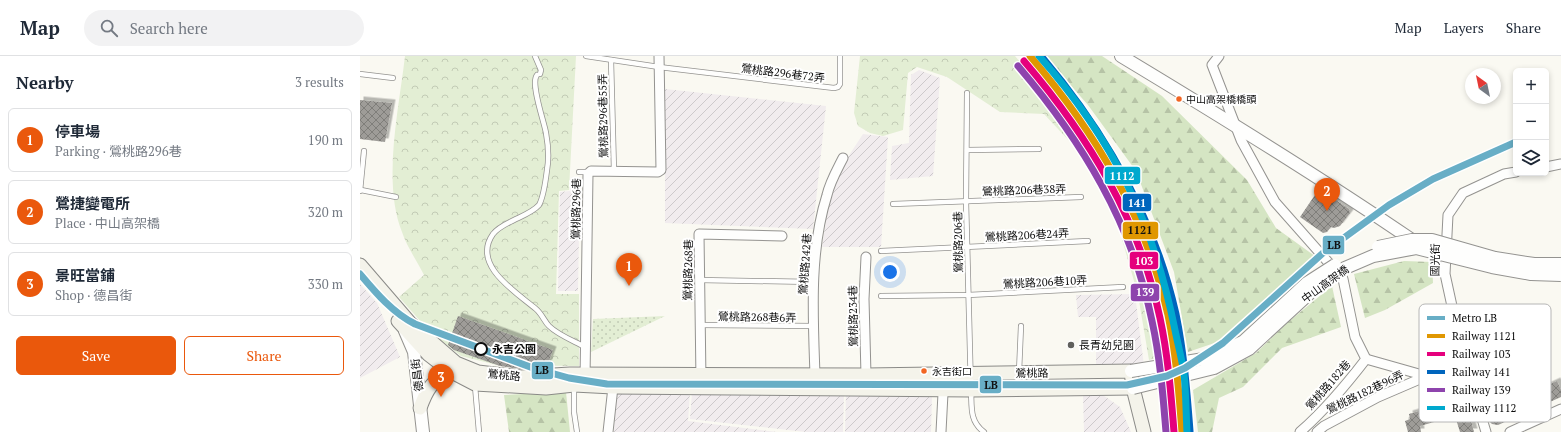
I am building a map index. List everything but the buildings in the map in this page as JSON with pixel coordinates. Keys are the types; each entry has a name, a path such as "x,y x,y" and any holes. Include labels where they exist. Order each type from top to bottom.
{"main road":[{"name":"鶯桃路","path":"360,265 428,354 450,371 475,384 546,388 580,380 613,387 815,375 1019,374 1131,371"},
{"name":"鶯桃路","path":"360,278 407,325 456,363 478,372 521,377 580,380 701,381 972,390 1133,388"},
{"path":"420,408 425,394 437,378 450,371"},
{"path":"1131,371 1133,388 1144,432"}],"street":[{"name":"鶯桃路296巷","path":"580,380 585,347 589,172 658,172 661,170 659,56"},
{"name":"中山高架橋","path":"1121,56 1248,132 1359,204 1414,244 1492,267 1531,274 1561,275"},
{"name":"鶯桃路182巷","path":"1220,56 1212,65 1244,146 1275,202 1343,279 1355,337 1366,359 1349,382 1312,422 1300,432"},
{"name":"鶯桃路242巷","path":"815,375 814,282 816,242 827,194 843,158"},
{"path":"1549,166 1561,164"},
{"name":"國光街","path":"1452,304 1445,274 1448,215 1463,193 1504,174 1513,172"},
{"name":"鶯桃路268巷","path":"701,381 699,325 699,234 782,236"},
{"name":"中山高架橋","path":"1133,388 1214,368 1249,349 1313,290 1345,268 1373,256 1414,244 1432,240 1495,258 1534,264 1561,264"},
{"name":"中山高架橋","path":"1131,371 1210,358 1244,341 1307,283 1338,263 1371,249 1414,244"},
{"name":"鶯桃路234巷","path":"866,257 864,299 866,375"},
{"name":"德昌街","path":"407,325 414,352 423,432"},
{"name":"鶯桃路182巷96弄","path":"1366,359 1419,374"},
{"path":"941,432 944,374"},
{"name":"鶯桃路182巷96弄","path":"1317,432 1324,426 1378,396 1419,379"},
{"path":"608,432 613,387"},
{"path":"1551,414 1561,409"},
{"name":"國光街","path":"1483,422 1486,432"},
{"path":"1510,432 1532,422"}],"lane":[{"path":"535,56 541,70 534,81 546,135 548,169 542,198 535,209 507,223 494,233 487,245 487,254 489,262 498,276 542,314 549,326 585,347"},
{"name":"鶯桃路296巷72弄","path":"586,56 659,67 834,88 838,87 840,84 840,56"},
{"name":"鶯桃路296巷55弄","path":"611,60 614,171"},
{"path":"360,74 393,78"},
{"name":"鶯桃路206巷","path":"967,93 966,201 973,420 977,427 984,432"},
{"path":"966,150 1038,149"},
{"path":"364,152 360,191 396,197"},
{"path":"579,172 589,172"},
{"name":"鶯桃路206巷38弄","path":"893,204 1081,197"},
{"name":"鶯桃路206巷24弄","path":"881,251 1088,241"},
{"path":"699,280 814,282"},
{"name":"鶯桃路206巷10弄","path":"882,296 968,295 1123,287"},
{"name":"鶯桃路268巷6弄","path":"699,325 814,326"},
{"path":"1019,374 1021,326"},
{"path":"577,432 574,412 580,380"},
{"path":"475,384 479,432"}],"shaded area":[{"path":"919,70 940,78 933,176 890,180 892,146 909,143 911,75"},
{"path":"665,89 826,106 813,229 665,223"},
{"path":"863,134 888,137 881,247 822,247 830,195 846,160"},
{"path":"571,177 580,177 578,291 558,291 560,192 570,191"},
{"path":"360,284 377,303 400,357 360,378"},
{"path":"1135,294 1144,366 1096,370 1096,317 1078,317 1076,295"},
{"path":"616,388 690,392 688,421 777,432 614,432"},
{"path":"692,392 844,392 843,432 806,432 690,419"},
{"path":"846,393 932,396 931,432 845,432"},
{"path":"1100,393 1120,407 1131,432 1084,432 1083,394"}],"green space":[{"name":"永吉公園","path":"405,56 576,56 569,190 559,191 556,294 579,294 579,366 497,365 461,356 429,331 399,297 424,275 404,238 396,212 393,191 396,122"},
{"path":"860,56 1015,56 1078,131 1090,147 1109,180 1137,244 1156,310 1166,356 1149,360 1138,295 1118,225 1097,182 1073,145 1044,114 1000,112 947,77 917,67 908,73 903,130 883,136 870,133 858,126 854,113"},
{"path":"1045,56 1102,56 1162,96 1247,180 1276,228 1319,259 1241,334 1188,352 1174,272 1136,171 1088,105"},
{"path":"1404,261 1432,262 1433,283 1385,310 1365,318 1354,274"},
{"path":"1332,286 1341,327 1282,348 1243,387 1219,398 1212,432 1198,432 1193,390 1256,353 1287,323"},
{"path":"665,316 591,352 593,319"},
{"path":"566,392 570,432 509,432 504,395"}],"metro line":[{"name":"LB","path":"360,274 392,308 415,324 533,368 569,378 607,384 1127,385 1167,376 1185,368 1223,343 1323,253 1389,205 1433,179 1513,143"}],"rail line":[{"name":"1121","path":"1030,56 1054,85 1097,145 1132,209 1146,243 1158,278 1171,329 1177,373 1182,432"},
{"name":"1112","path":"1039,56 1065,87 1109,151 1142,217 1166,290 1181,357 1185,381 1187,432"},
{"name":"141","path":"1041,56 1086,114 1106,145 1124,177 1155,243 1167,278 1179,329 1185,372 1190,431"},
{"name":"103","path":"1024,61 1070,119 1090,150 1125,213 1139,247 1151,282 1163,332 1169,375 1174,432"},
{"name":"139","path":"1018,66 1041,94 1083,154 1102,185 1132,250 1143,285 1155,335 1161,376 1166,432"}],"place":[{"name":"中山高架橋橋頭","path":"1179,99"},
{"name":"鶯捷變電所","path":"1327,211"},
{"name":"停車場","path":"629,286"},
{"name":"長青幼兒園","path":"1071,345"},
{"name":"永吉公園","path":"481,349"},
{"name":"永吉街口","path":"924,371"},
{"name":"景旺當鋪","path":"441,397"}]}
